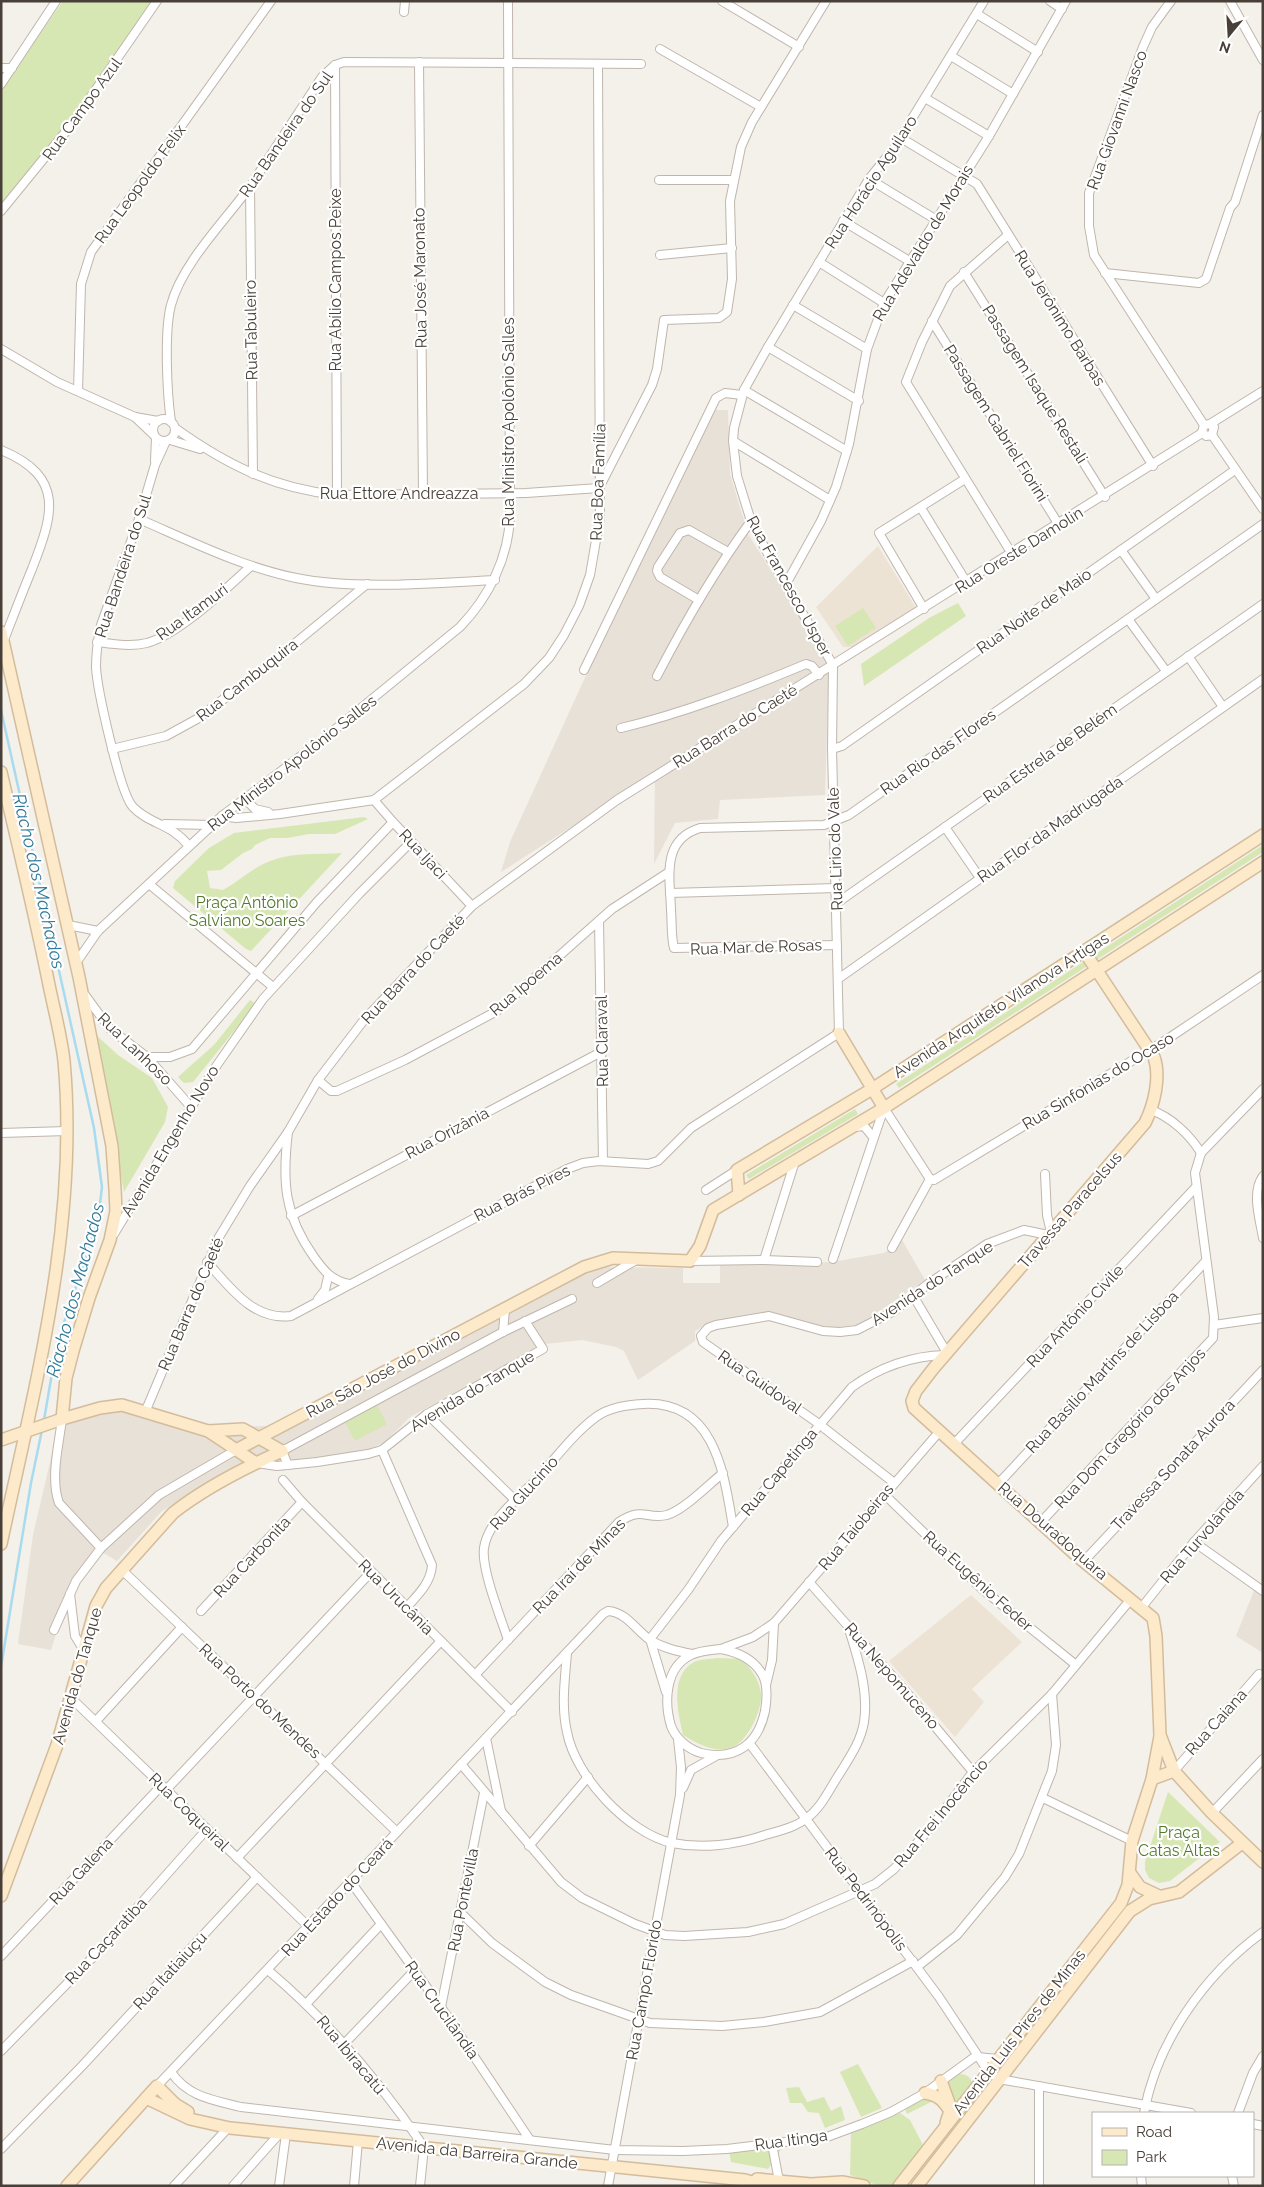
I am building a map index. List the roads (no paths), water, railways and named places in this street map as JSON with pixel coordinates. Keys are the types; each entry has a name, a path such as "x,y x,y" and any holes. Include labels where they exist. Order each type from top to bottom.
{"main road":[{"path":"2,637 82,989 112,1146 116,1211 110,1240"},
{"path":"1,772 36,919 64,1059 66,1131 65,1198 55,1277 1,1544"},
{"name":"Avenida Arquiteto Vilanova Artigas","path":"737,1170 872,1090 1263,835"},
{"name":"Avenida Arquiteto Vilanova Artigas","path":"690,1261 700,1246 713,1210 884,1108 1263,862"},
{"name":"Travessa Paracelsus","path":"946,1354 1145,1123 1152,1110 1156,1066 1149,1050 1084,951"},
{"path":"840,1033 884,1108"},
{"path":"737,1170 739,1195"},
{"name":"Avenida Engenho Novo","path":"60,1419 66,1378 73,1351 89,1298 110,1240"},
{"name":"Rua São José do Divino","path":"236,1450 564,1277 598,1262 613,1258 690,1261"},
{"name":"Rua Douradoquara","path":"946,1354 916,1391 912,1401 914,1408 1084,1561 1153,1618 1160,1735 1152,1779"},
{"path":"1,1440 60,1419 114,1404 146,1410 208,1431 256,1463"},
{"path":"208,1431 239,1428 261,1438 282,1451"},
{"name":"Rua São José do Divino","path":"256,1463 282,1451"},
{"name":"Avenida do Tanque","path":"1,1896 57,1745 96,1606 106,1588 178,1509 206,1490 256,1463"},
{"name":"Rua Douradoquara","path":"1160,1735 1174,1771"},
{"path":"1242,1843 1179,1892 1160,1896 1140,1887 1130,1873 1132,1841 1152,1779 1174,1771 1212,1813 1262,1861"},
{"name":"Avenida Luís Pires de Minas","path":"899,2186 958,2108 1121,1902 1127,1891 1130,1873"},
{"name":"Avenida Luís Pires de Minas","path":"917,2186 961,2132 1006,2069 1130,1911 1141,1902 1160,1896"},
{"path":"941,2081 946,2100 958,2108"},
{"name":"Rua Estado do Ceará","path":"67,2186 157,2086"},
{"name":"Avenida da Barreira Grande","path":"157,2086 175,2104 209,2124"},
{"path":"925,2093 936,2095 944,2101 950,2111 945,2126"},
{"name":"Avenida da Barreira Grande","path":"146,2098 171,2111 209,2124 228,2128 745,2180 811,2184 842,2182 861,2185"},
{"name":"Avenida da Barreira Grande","path":"745,2180 766,2186"}],"street":[{"path":"1,84 56,1"},
{"name":"Rua Campo Azul","path":"1,212 72,124 157,1"},
{"name":"Rua Leopoldo Felix","path":"78,391 81,284 91,252 272,1"},
{"path":"404,12 405,1"},
{"name":"Rua Ministro Apolônio Salles","path":"76,963 98,931 222,816 322,740 440,645 475,612 494,580 510,522 508,1"},
{"path":"722,1 799,47"},
{"path":"599,488 652,385 657,370 664,320 719,318 727,312 732,248 730,201 741,147 761,107 826,1"},
{"name":"Rua Horácio Aguilaro","path":"743,393 768,347 843,221 869,179 901,138 984,1"},
{"path":"1050,1 1064,5"},
{"name":"Rua Giovanni Nasco","path":"1171,1 1152,27 1143,47 1090,193 1090,241 1094,255 1210,428 1235,470 1263,509"},
{"path":"1230,1 1263,60"},
{"name":"Rua Adevaldo de Morais","path":"786,584 830,500 847,451 859,401 867,349 884,303 911,262 935,219 989,136 1064,5"},
{"path":"977,14 1038,52"},
{"path":"660,49 761,107"},
{"path":"951,56 1013,94"},
{"name":"Rua Bandeira do Sul","path":"173,425 168,399 169,317 175,294 217,227 250,186 322,77 335,65 344,62 641,64"},
{"name":"Rua José Maronato","path":"419,62 423,493"},
{"name":"Rua Abílio Campos Peixe","path":"335,65 337,495"},
{"name":"Rua Boa Família","path":"222,816 236,818 280,814 374,800 524,684 549,658 579,606 590,574 599,525 601,446 598,65"},
{"path":"1,68 12,68"},
{"path":"925,98 989,136"},
{"path":"1106,273 1199,283 1206,279 1230,208 1235,202 1263,115"},
{"name":"Rua Jerônimo Barbas","path":"901,138 976,184 1153,466"},
{"path":"869,179 935,219"},
{"path":"659,180 733,180"},
{"name":"Rua Tabuleiro","path":"250,186 253,474"},
{"path":"843,221 911,262"},
{"path":"1008,235 950,286 932,321 906,382 1012,554"},
{"path":"660,255 732,248"},
{"path":"819,262 884,303"},
{"name":"Passagem Isaque Restali","path":"964,272 1105,497"},
{"path":"793,305 867,349"},
{"name":"Passagem Gabriel Fiorini","path":"932,321 1059,525"},
{"path":"768,347 859,401"},
{"path":"1,349 56,382 135,417 173,425 174,435 168,441 155,436 135,417"},
{"path":"1210,428 1228,413 1263,391"},
{"path":"584,670 716,398 725,393 743,393 847,451"},
{"name":"Rua Francesco Usper","path":"743,393 733,441 737,476 751,521 833,665"},
{"name":"Rua Bandeira do Sul","path":"160,421 168,399"},
{"path":"155,436 154,427 160,421"},
{"name":"Rua Ettore Andreazza","path":"173,425 207,451 253,474 308,492 337,495 510,493 599,488"},
{"name":"Rua Oreste Damolin","path":"833,665 1105,497 1202,434 1202,428 1210,428"},
{"name":"Rua Bandeira do Sul","path":"155,436 155,465"},
{"name":"Rua Bandeira do Sul","path":"168,441 155,465 139,520 101,624 97,642 96,669 112,750 128,802 140,813 179,834 189,846"},
{"name":"Rua Ettore Andreazza","path":"168,441 207,451"},
{"path":"733,441 830,500"},
{"path":"1,450 22,459 32,466 47,490 49,506 48,522 42,543 2,637"},
{"name":"Rua Noite de Maio","path":"832,749 842,746 1235,470"},
{"path":"924,610 878,535 965,479"},
{"path":"921,508 966,583"},
{"path":"139,520 251,566 296,578 367,584 494,580"},
{"path":"657,676 728,552 751,521"},
{"name":"Rua Rio das Flores","path":"674,948 669,872 674,848 680,838 690,831 700,828 824,825 849,815 1263,524"},
{"path":"699,600 660,577 657,571 658,567 680,533 684,530 690,530 728,552"},
{"path":"1121,550 1156,599"},
{"name":"Rua Itamuri","path":"97,642 130,645 146,643 162,636 212,601 251,566"},
{"name":"Rua Cambuquira","path":"112,750 166,736 197,719 265,668 367,584"},
{"name":"Rua Estrela de Belém","path":"837,903 1263,604"},
{"path":"1128,619 1166,671"},
{"path":"1188,656 1224,707"},
{"path":"621,728 703,703 806,664 812,666 819,675"},
{"name":"Rua Lirio do Vale","path":"833,665 832,749 840,1033"},
{"name":"Rua Barra do Caeté","path":"146,1410 207,1262 244,1195 288,1132 318,1080 364,1020 472,906 617,800 833,665"},
{"name":"Rua Flor da Madrugada","path":"838,979 1263,679"},
{"name":"Rua Boa Família","path":"245,798 255,810 280,814"},
{"name":"Rua Ijaci","path":"374,800 392,822 472,906"},
{"name":"Avenida Engenho Novo","path":"147,1057 170,1057 192,1049 317,902 392,822"},
{"name":"Rua Bandeira do Sul","path":"163,824 212,825"},
{"path":"945,827 980,878"},
{"name":"Avenida Engenho Novo","path":"110,1240 217,1064 273,987 412,842"},
{"name":"Rua Ipoema","path":"318,1080 331,1091 337,1091 405,1060 497,1011 612,909 669,872"},
{"path":"148,884 256,975 273,987"},
{"path":"670,893 836,888"},
{"name":"Rua Claraval","path":"600,921 603,1161"},
{"path":"68,925 98,931"},
{"name":"Rua Mar de Rosas","path":"674,948 837,944"},
{"name":"Rua Sinfonias do Ocaso","path":"930,1179 934,1180 1149,1050 1263,975"},
{"name":"Rua Lanhoso","path":"82,989 110,1029 147,1057 191,1107"},
{"name":"Rua Brás Pires","path":"207,1262 247,1304 268,1316 280,1318 292,1316 349,1284 583,1162 603,1161 648,1164 658,1161 691,1128 840,1033"},
{"name":"Rua Orizânia","path":"291,1216 602,1051"},
{"path":"1152,1110 1163,1114 1192,1141 1201,1153 1263,1089"},
{"path":"832,1259 884,1108"},
{"path":"884,1108 930,1179 892,1248"},
{"path":"852,1127 864,1126 873,1137"},
{"path":"1,1133 66,1131"},
{"path":"288,1132 284,1165 287,1204 291,1216 299,1234 328,1277 349,1284"},
{"name":"Rua Dom Gregório dos Anjos","path":"1041,1522 1209,1344 1214,1334 1196,1187 1195,1173 1201,1153"},
{"path":"272,1155 284,1165"},
{"path":"764,1260 795,1161"},
{"name":"Avenida Arquiteto Vilanova Artigas","path":"706,1190 737,1170"},
{"path":"1045,1174 1050,1233"},
{"path":"1263,1176 1259,1183 1257,1196 1263,1238"},
{"name":"Rua Antônio Civile","path":"954,1444 1196,1187"},
{"name":"Avenida do Tanque","path":"701,1336 708,1328 716,1325 769,1316 824,1331 857,1330 881,1319 987,1244 1024,1230 1050,1233"},
{"path":"597,1283 639,1259"},
{"path":"690,1261 764,1260 817,1262"},
{"name":"Rua Basílio Martins de Lisboa","path":"998,1484 1206,1261"},
{"path":"316,1303 325,1290 328,1277"},
{"path":"914,1297 946,1354"},
{"name":"Rua São José do Divino","path":"282,1451 503,1332 572,1299"},
{"path":"503,1332 505,1309"},
{"path":"1214,1325 1263,1318"},
{"name":"Avenida do Tanque","path":"256,1463 288,1465 368,1454 382,1450 426,1414 543,1349 525,1321"},
{"name":"Rua Guidoval","path":"701,1336 703,1342 819,1424 893,1482"},
{"name":"Rua Capetinga","path":"650,1639 733,1527 852,1387 869,1375 903,1361 924,1356 946,1354"},
{"name":"Travessa Sonata Aurora","path":"1084,1561 1263,1370"},
{"name":"Rua Glucínio","path":"508,1640 484,1562 484,1551 490,1530 580,1431 597,1416 610,1409 628,1405 654,1404 687,1414 707,1433 716,1449 723,1473 733,1527"},
{"path":"426,1414 516,1500"},
{"name":"Avenida Engenho Novo","path":"60,1419 56,1483 59,1503 101,1548"},
{"name":"Rua Taiobeiras","path":"721,1648 753,1637 774,1623 893,1482 939,1432"},
{"name":"Avenida do Tanque","path":"54,1630 70,1594 87,1564 101,1548 160,1495 236,1450"},
{"path":"382,1450 432,1565 432,1574 427,1583 407,1607"},
{"path":"282,1451 288,1465"},
{"name":"Rua Turvolândia","path":"1142,1607 1194,1542 1263,1466"},
{"name":"Rua Iraí de Minas","path":"475,1675 619,1522 636,1513 658,1516 673,1513 723,1473"},
{"name":"Rua Urucânia","path":"283,1480 371,1572 512,1712"},
{"name":"Rua Eugênio Feder","path":"884,1494 981,1588 1076,1665"},
{"name":"Rua Carbonita","path":"201,1611 302,1502"},
{"path":"1194,1542 1263,1591"},
{"name":"Rua Porto do Mendes","path":"122,1570 397,1832"},
{"name":"Rua Galena","path":"1,1956 371,1572"},
{"name":"Rua Nepomuceno","path":"809,1582 973,1772"},
{"path":"70,1594 75,1636 83,1649"},
{"name":"Rua Frei Inocêncio","path":"461,1764 529,1846 570,1890 655,1932 684,1936 748,1932 784,1924 874,1884 894,1869 934,1825 973,1772 1052,1694 1131,1599"},
{"name":"Rua Estado do Ceará","path":"157,2086 608,1611 621,1614 650,1639"},
{"path":"766,1687 772,1660 774,1623"},
{"path":"567,1653 564,1700 567,1733 588,1777 603,1797 644,1831 671,1842 717,1845 740,1843 782,1830 806,1819 821,1803 854,1750 864,1722 864,1686 848,1626"},
{"path":"96,1722 182,1627"},
{"path":"650,1639 665,1648 692,1654 721,1648 739,1654 754,1664 762,1674 766,1687 767,1702 758,1732 750,1744 738,1751 716,1756 698,1752 678,1739 670,1722 667,1697 650,1639"},
{"path":"237,1858 441,1641"},
{"path":"667,1697 669,1682 673,1672 681,1662 692,1654"},
{"name":"Rua Caiana","path":"1174,1771 1259,1674"},
{"path":"460,1912 492,1943 545,1982 571,1995 639,2020 650,2023 722,2026 799,2017 820,2012 915,1964 957,1935 1004,1877 1019,1854 1043,1798 1052,1770 1056,1745 1052,1694"},
{"name":"Rua Coqueiral","path":"70,1697 309,1927"},
{"name":"Rua Frei Inocêncio","path":"486,1738 502,1813"},
{"name":"Rua Campo Florido","path":"608,2186 680,1795 681,1767 678,1739"},
{"name":"Rua Pedrinópolis","path":"750,1744 939,1997 976,2056 988,2071 999,2079"},
{"name":"Rua Campo Florido","path":"680,1795 691,1770 716,1756"},
{"path":"1212,1813 1263,1758"},
{"path":"529,1846 588,1777"},
{"name":"Rua Pontevilla","path":"442,2007 484,1793"},
{"path":"1043,1798 1132,1841"},
{"name":"Rua Caçaratiba","path":"1,2051 96,1954 207,1829"},
{"name":"Rua Itatiaiuçu","path":"1,2149 82,2066 257,1877"},
{"name":"Rua Crucilândia","path":"351,1882 442,2007 530,2140"},
{"path":"306,2003 381,1924"},
{"path":"1144,2109 1161,2056 1186,2011 1237,1953 1263,1932"},
{"path":"345,2042 414,1970"},
{"name":"Rua Ibiracatú","path":"268,1971 306,2003 345,2042 412,2128 424,2147"},
{"path":"976,2056 997,2059"},
{"name":"Rua Itinga","path":"615,2150 683,2151 772,2144 827,2137 891,2112 925,2093 976,2056"},
{"path":"1238,2112 1253,2072 1263,2056"},
{"path":"1006,2069 1010,2074 1024,2082"},
{"name":"Avenida da Barreira Grande","path":"171,2072 187,2090 201,2097 241,2107 615,2150"},
{"path":"999,2079 1024,2082 1144,2109 1178,2112"},
{"path":"1039,2086 1039,2186"},
{"path":"174,2186 228,2128"},
{"path":"233,2186 283,2134"},
{"path":"279,2186 283,2134"},
{"path":"354,2186 358,2141"},
{"path":"772,2144 779,2181"},
{"path":"420,2186 424,2147"}],"waterway":[{"name":"Riacho dos Machados","path":"1,710 94,1128 102,1187 98,1220 57,1344 44,1420"},
{"name":"Riacho dos Machados","path":"1,1667 31,1483 42,1430"}],"park label":[{"name":"Praça Antônio Salviano Soares","path":"247,911"},
{"name":"Praça Catas Altas","path":"1179,1841"}]}
